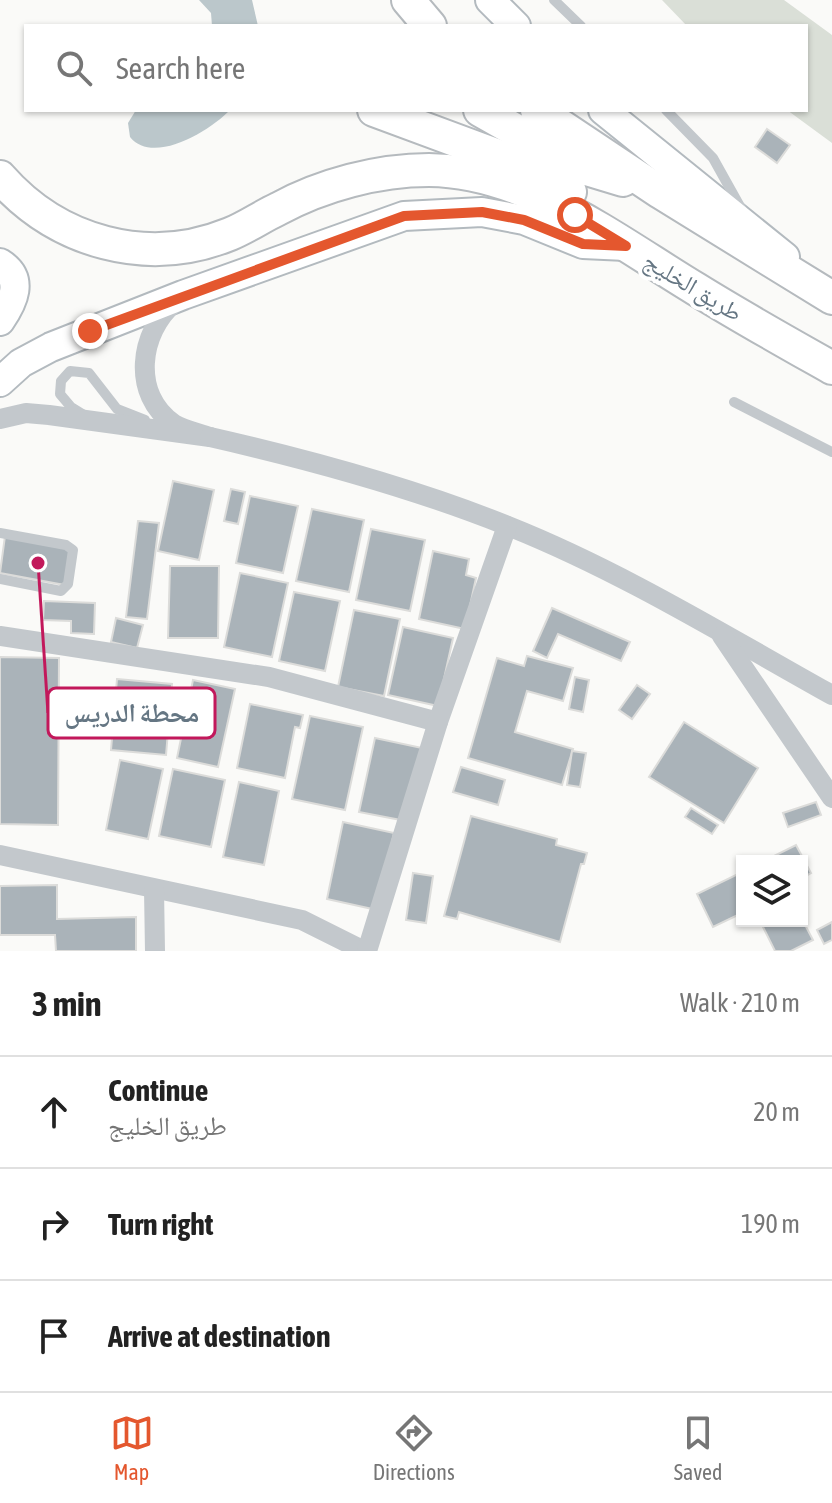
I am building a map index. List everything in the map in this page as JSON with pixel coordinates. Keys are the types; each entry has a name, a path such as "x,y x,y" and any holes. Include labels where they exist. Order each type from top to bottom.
{"main road":[{"path":"408,0 428,24"},
{"path":"379,112 517,163 570,192 592,225"},
{"path":"484,112 580,167 660,192"},
{"path":"540,112 660,192 832,297"},
{"name":"طريق الخليج","path":"0,177 20,199 47,220 118,247 153,249 190,245 226,236 279,208 329,188 378,174 429,170 474,175 527,193 592,225 832,368"}],"street":[{"path":"490,0 514,24"},
{"path":"606,112 832,297"},
{"path":"0,382 21,363 51,347 183,295 404,216 482,212 524,220 583,244 626,246"},
{"path":"0,263 12,274 16,287 15,300 0,321"},
{"path":"183,295 168,308 152,330 144,361 150,393 175,424 210,437 392,484 507,526 607,570 832,695"},
{"path":"0,419 26,413 210,437"},
{"path":"0,855 302,920 366,951 438,722 507,526"},
{"path":"721,633 832,798"},
{"path":"0,636 269,677 438,722"},
{"path":"154,889 155,951"}],"lane":[{"path":"554,0 579,24"},
{"path":"668,112 713,158 752,229"},
{"path":"102,422 63,401 61,381 70,371 89,373 117,409 143,420 175,424"},
{"path":"734,402 832,452"},
{"path":"0,533 66,545 73,550 68,584 61,591 0,579"}],"shaded area":[{"path":"199,0 252,0 258,24 212,24 211,13"},
{"path":"662,0 784,0 832,35 832,143 790,112 808,112 808,24 685,24"},
{"path":"135,112 228,112 210,127 182,142 153,148 140,145 130,137 128,123"}],"building":[{"path":"767,129 790,145 777,163 755,147"},
{"path":"173,481 214,490 199,560 158,551"},
{"path":"231,489 245,492 238,524 224,521"},
{"path":"250,496 298,506 283,573 236,563"},
{"path":"312,509 364,520 349,592 296,581"},
{"path":"138,521 159,523 147,619 126,617"},
{"path":"371,529 425,540 410,611 356,600"},
{"path":"5,536 76,549 70,586 0,573"},
{"path":"433,551 469,559 466,575 476,578 465,629 419,619"},
{"path":"170,566 219,566 218,638 168,638"},
{"path":"240,573 288,583 272,657 224,647"},
{"path":"294,592 340,601 325,671 279,661"},
{"path":"44,601 95,603 94,634 71,633 71,621 43,620"},
{"path":"552,608 630,642 621,661 558,634 547,658 533,651"},
{"path":"354,610 400,619 384,696 338,687"},
{"path":"116,618 143,625 137,648 111,642"},
{"path":"403,627 453,638 438,706 388,695"},
{"path":"527,656 573,668 563,701 527,691 515,732 573,749 562,785 468,758 497,658 524,666"},
{"path":"0,657 59,658 58,825 0,824"},
{"path":"575,677 589,680 583,712 569,709"},
{"path":"117,679 172,684 166,755 111,750"},
{"path":"193,680 235,689 218,767 177,758"},
{"path":"637,685 650,694 632,719 619,710"},
{"path":"250,704 303,715 300,728 295,727 285,778 237,768"},
{"path":"310,716 363,727 345,810 292,799"},
{"path":"684,722 758,768 724,823 649,777"},
{"path":"375,738 422,748 406,821 359,812"},
{"path":"572,751 586,753 580,787 567,785"},
{"path":"120,760 163,769 148,839 106,830"},
{"path":"461,767 505,780 498,805 453,792"},
{"path":"173,769 225,780 211,847 159,836"},
{"path":"239,782 279,791 264,865 223,857"},
{"path":"816,802 821,815 788,827 783,813"},
{"path":"691,808 718,825 712,834 685,817"},
{"path":"471,816 557,839 556,845 587,853 584,864 581,864 560,942 459,912 457,919 444,916"},
{"path":"343,822 394,833 377,910 327,899"},
{"path":"796,845 801,855 776,855"},
{"path":"413,873 433,876 426,923 406,920"},
{"path":"736,875 736,916 713,927 697,894"},
{"path":"57,885 57,919 136,917 136,951 56,951 55,935 0,935 0,886"},
{"path":"832,922 832,940 824,944 817,930"},
{"path":"763,927 806,927 813,940 791,951 775,951"}],"place":[{"name":"محطة الدريس","path":"38,563"}],"route":[{"path":"90,331 404,216 482,212 524,220 583,244 626,246 575,215"}]}
